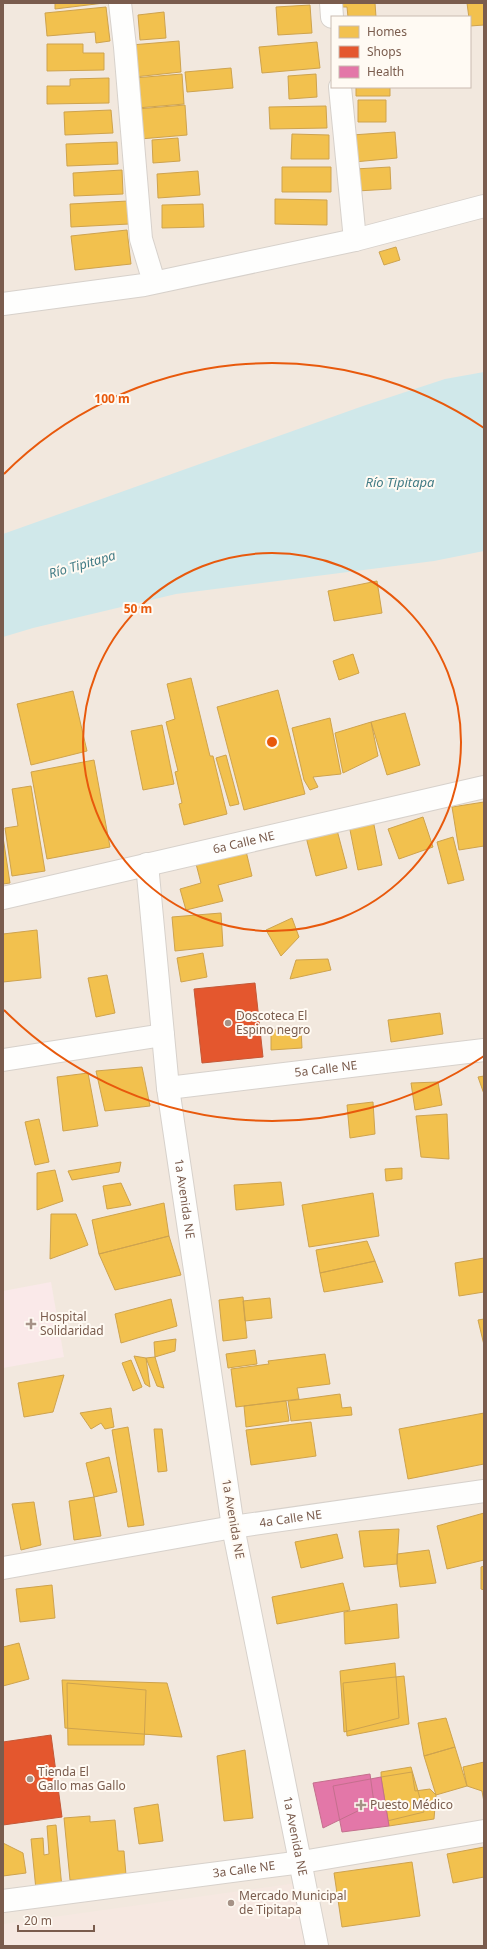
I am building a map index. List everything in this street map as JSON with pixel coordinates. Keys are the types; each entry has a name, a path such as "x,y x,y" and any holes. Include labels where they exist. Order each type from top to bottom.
{"street":[{"path":"120,3 141,239 154,282"},
{"path":"331,3 332,16"},
{"path":"340,88 355,240"},
{"path":"3,304 154,282 355,240 484,206"},
{"name":"6a Calle NE","path":"3,898 484,787"},
{"name":"1a Avenida NE","path":"147,864 168,1088 233,1527 302,1862 317,1946"},
{"path":"3,1060 163,1035"},
{"name":"5a Calle NE","path":"168,1088 484,1050"},
{"name":"4a Calle NE","path":"3,1568 233,1527 484,1491"},
{"name":"3a Calle NE","path":"3,1901 302,1862 484,1830"}],"shaded area":[{"path":"3,3 484,3 484,1946 3,1946"},
{"name":"Hospital Solidaridad","path":"51,1282 64,1357 3,1368 3,1291"},
{"name":"Mercado Municipal de Tipitapa","path":"305,1882 315,1946 3,1946 3,1924"}],"water":[{"name":"Río Tipitapa","path":"484,372 484,551 434,561 176,594 33,628 3,637 3,534 363,406 445,379"}],"building: Homes":[{"path":"55,3 104,3 55,9"},
{"path":"339,3 375,3 376,16 348,16 347,7 339,7"},
{"path":"467,3 484,3 484,25 471,26 471,16 469,16"},
{"path":"310,5 312,33 278,35 276,7"},
{"path":"106,7 110,41 96,43 95,32 47,36 45,13"},
{"path":"164,12 166,38 140,40 138,15"},
{"path":"179,41 181,72 134,77 131,45"},
{"path":"317,42 320,68 262,73 259,47"},
{"path":"47,44 83,44 83,53 104,53 104,70 47,71"},
{"path":"231,68 233,88 187,92 185,72"},
{"path":"182,74 184,104 137,108 134,78"},
{"path":"316,74 317,97 289,99 288,76"},
{"path":"109,78 109,103 47,104 47,86 70,86 70,79"},
{"path":"356,88 390,88 390,96 356,96"},
{"path":"358,100 386,100 386,122 358,122"},
{"path":"185,105 187,135 140,139 137,109"},
{"path":"326,106 327,128 270,129 269,107"},
{"path":"111,110 113,133 65,135 64,112"},
{"path":"395,132 397,158 354,162 352,135"},
{"path":"292,134 329,135 329,159 291,159"},
{"path":"178,138 180,161 153,163 152,140"},
{"path":"117,142 118,164 67,166 66,144"},
{"path":"282,167 331,167 331,192 282,192"},
{"path":"390,167 391,189 357,191 355,169"},
{"path":"122,170 123,194 74,196 73,173"},
{"path":"198,171 200,195 158,198 157,174"},
{"path":"275,199 327,200 327,225 275,224"},
{"path":"128,201 129,224 71,227 70,204"},
{"path":"203,204 204,227 162,228 162,205"},
{"path":"127,230 131,264 75,270 71,236"},
{"path":"396,247 400,260 384,265 379,252"},
{"path":"377,581 382,613 334,621 328,591"},
{"path":"353,654 359,673 339,680 333,661"},
{"path":"191,678 210,756 213,756 227,814 184,825 179,804 182,803 175,772 178,771 166,722 175,719 167,684"},
{"path":"278,690 305,794 244,810 217,707"},
{"path":"73,691 87,751 31,765 17,704"},
{"path":"405,713 420,765 387,775 371,722"},
{"path":"330,718 341,774 313,777 318,787 310,790 304,780 292,728"},
{"path":"371,722 378,756 343,773 335,733"},
{"path":"162,725 174,784 143,790 131,731"},
{"path":"226,755 239,804 230,806 216,758"},
{"path":"94,760 110,847 47,859 31,772"},
{"path":"31,786 45,871 12,876 5,828 18,826 12,789"},
{"path":"484,802 484,846 459,850 452,807"},
{"path":"423,817 433,847 399,859 388,829"},
{"path":"373,820 382,865 358,870 349,825"},
{"path":"337,830 347,868 316,876 306,837"},
{"path":"3,837 10,883 3,884"},
{"path":"453,837 464,880 448,884 437,842"},
{"path":"245,847 252,876 218,885 223,901 186,910 180,889 201,883 195,860"},
{"path":"221,913 223,946 175,951 172,917"},
{"path":"292,918 299,937 281,956 266,930"},
{"path":"37,930 41,978 3,982 3,934"},
{"path":"203,953 207,977 181,982 177,958"},
{"path":"328,959 331,970 290,979 296,960"},
{"path":"107,975 115,1013 96,1017 88,978"},
{"path":"440,1013 443,1034 391,1042 388,1020"},
{"path":"301,1029 302,1048 271,1050 271,1030"},
{"path":"142,1067 150,1106 105,1111 96,1071"},
{"path":"88,1073 98,1126 63,1131 57,1077"},
{"path":"484,1076 484,1094 478,1077"},
{"path":"438,1082 442,1105 415,1110 411,1083"},
{"path":"373,1102 375,1134 350,1138 347,1105"},
{"path":"447,1114 449,1159 421,1157 416,1116"},
{"path":"39,1119 49,1162 35,1165 25,1122"},
{"path":"121,1162 119,1172 72,1180 68,1171"},
{"path":"402,1168 402,1179 386,1181 385,1169"},
{"path":"55,1170 63,1201 37,1210 37,1173"},
{"path":"281,1182 284,1205 236,1210 234,1185"},
{"path":"121,1183 131,1205 107,1209 103,1186"},
{"path":"373,1193 379,1236 309,1247 302,1205"},
{"path":"164,1203 169,1236 99,1254 92,1220"},
{"path":"51,1214 76,1214 88,1245 50,1259"},
{"path":"169,1236 181,1275 115,1290 99,1254"},
{"path":"367,1241 375,1261 320,1273 316,1250"},
{"path":"484,1258 484,1292 459,1296 455,1263"},
{"path":"375,1261 383,1282 324,1292 320,1273"},
{"path":"243,1297 247,1338 223,1341 219,1300"},
{"path":"270,1298 272,1318 245,1321 243,1301"},
{"path":"171,1299 177,1326 121,1343 115,1314"},
{"path":"484,1319 484,1345 478,1320"},
{"path":"176,1339 175,1351 155,1357 154,1342"},
{"path":"255,1350 257,1364 228,1368 226,1354"},
{"path":"325,1354 330,1384 297,1388 299,1399 236,1407 231,1369 269,1364 268,1361"},
{"path":"134,1356 146,1358 150,1387 145,1384"},
{"path":"155,1357 164,1388 157,1386 146,1358"},
{"path":"131,1360 142,1387 133,1391 122,1363"},
{"path":"64,1375 53,1412 24,1417 18,1383"},
{"path":"340,1394 342,1408 351,1407 352,1415 291,1421 288,1401"},
{"path":"286,1401 289,1421 246,1427 244,1406"},
{"path":"111,1408 114,1427 105,1429 101,1423 91,1429 80,1413"},
{"path":"484,1413 484,1464 408,1479 399,1429"},
{"path":"311,1422 316,1456 251,1465 246,1430"},
{"path":"128,1427 144,1525 128,1527 112,1430"},
{"path":"154,1429 162,1429 167,1471 158,1472"},
{"path":"109,1457 117,1492 94,1497 86,1463"},
{"path":"94,1497 101,1536 74,1540 69,1501"},
{"path":"34,1502 41,1545 21,1550 12,1504"},
{"path":"484,1513 484,1560 447,1569 437,1526"},
{"path":"399,1529 397,1564 364,1567 359,1531"},
{"path":"337,1534 343,1558 301,1568 295,1542"},
{"path":"429,1550 436,1583 400,1587 397,1554"},
{"path":"484,1566 484,1590 481,1589 481,1567"},
{"path":"343,1583 350,1610 277,1624 272,1597"},
{"path":"52,1585 55,1618 20,1622 16,1589"},
{"path":"397,1604 399,1638 345,1644 344,1612"},
{"path":"19,1643 29,1679 3,1686 3,1647"},
{"path":"395,1663 399,1718 344,1732 340,1671"},
{"path":"404,1676 409,1724 347,1736 343,1683"},
{"path":"62,1680 167,1683 182,1737 65,1728"},
{"path":"67,1683 146,1690 144,1745 68,1745"},
{"path":"446,1718 455,1747 424,1756 418,1723"},
{"path":"455,1747 467,1786 436,1795 424,1756"},
{"path":"245,1750 253,1818 224,1821 217,1756"},
{"path":"484,1762 484,1802 482,1791 467,1786 463,1767"},
{"path":"411,1767 424,1812 383,1822 381,1772"},
{"path":"412,1772 415,1791 430,1789 436,1795 434,1819 389,1826 381,1777"},
{"path":"158,1804 163,1841 139,1844 134,1808"},
{"path":"90,1816 90,1822 115,1820 118,1851 124,1851 126,1875 70,1880 64,1818"},
{"path":"56,1825 62,1888 36,1890 31,1839 43,1838 44,1855 49,1854 47,1826"},
{"path":"3,1843 23,1853 26,1873 3,1876"},
{"path":"484,1847 484,1877 453,1883 447,1854"},
{"path":"412,1862 420,1916 342,1927 334,1873"}],"building: Shops":[{"name":"Doscoteca El Espino negro","path":"255,983 263,1057 202,1063 194,989"},
{"name":"Tienda El Gallo mas Gallo","path":"51,1735 62,1817 3,1825 3,1742"}],"building: Health":[{"path":"370,1774 374,1803 323,1828 313,1783"},
{"path":"381,1777 389,1826 342,1832 333,1786"}],"place":[{"name":"Doscoteca El Espino negro","path":"228,1023"},
{"name":"Hospital Solidaridad","path":"31,1324"},
{"name":"Tienda El Gallo mas Gallo","path":"30,1779"},
{"name":"Puesto Médico","path":"361,1805"},
{"name":"Mercado Municipal de Tipitapa","path":"231,1903"}]}
